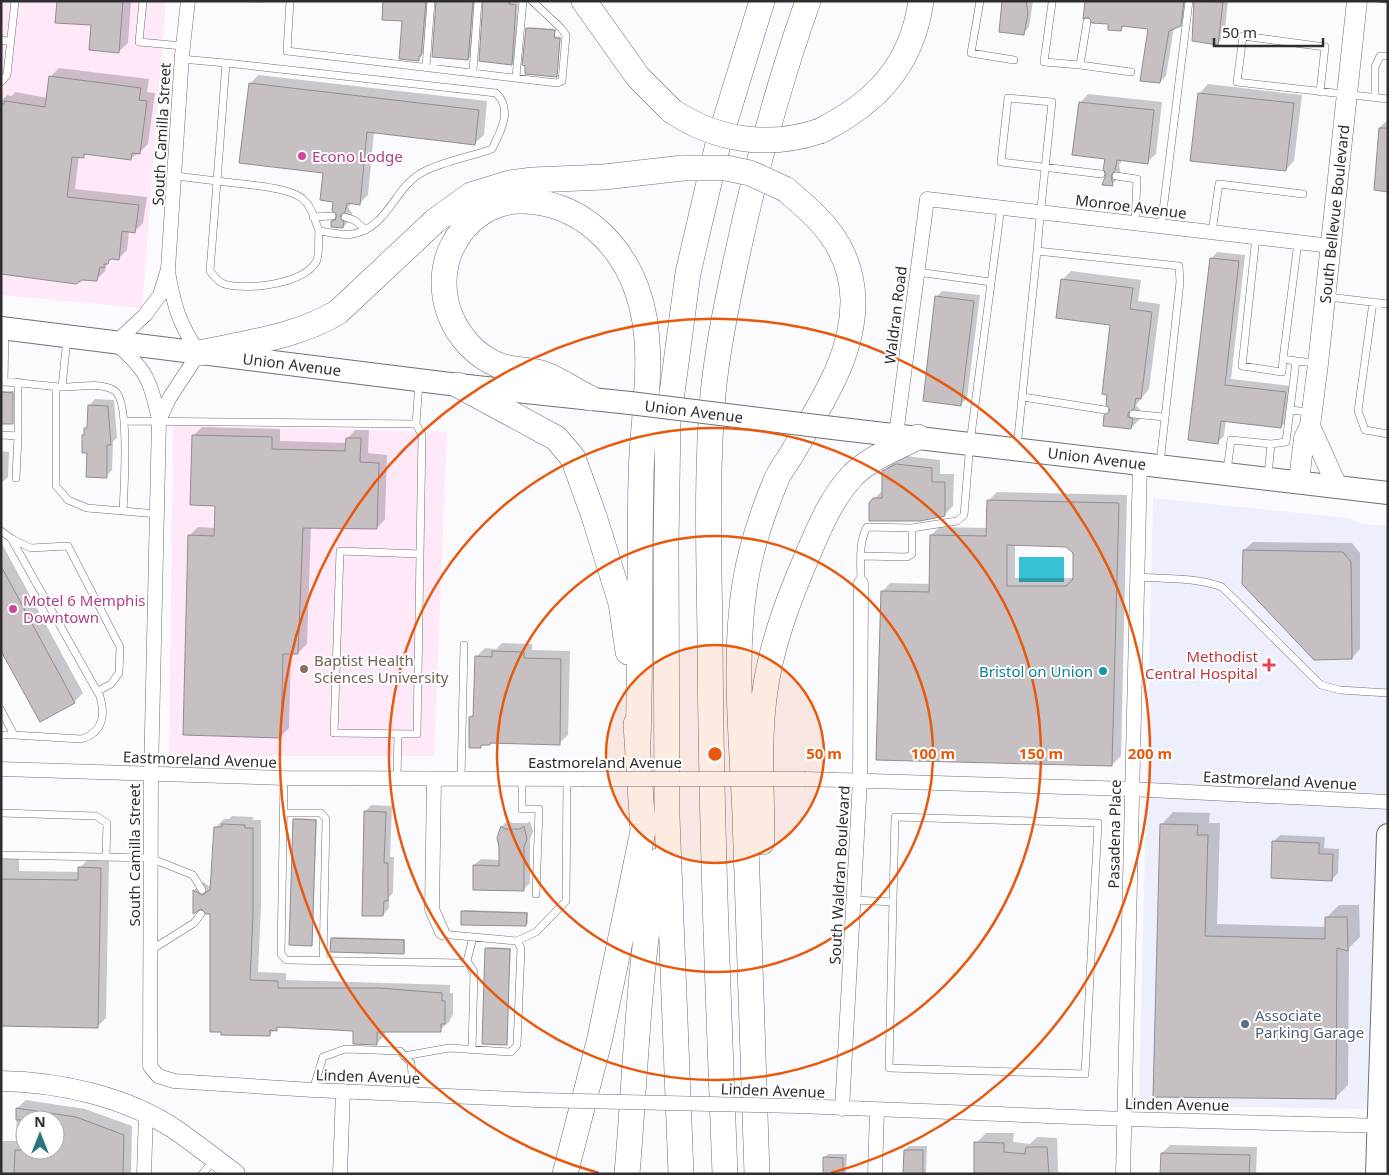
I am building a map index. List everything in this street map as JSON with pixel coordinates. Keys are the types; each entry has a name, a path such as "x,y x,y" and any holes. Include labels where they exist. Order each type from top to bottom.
{"highway":[{"path":"584,1 638,77 672,111 705,129 751,140 789,140 820,131 856,111 885,85 906,53 919,14 921,1"},
{"path":"680,1174 667,817 666,535 668,423 688,272 716,153 762,1"},
{"path":"725,1174 715,927 710,701 709,482 713,393 724,320 749,196 770,116 808,1"},
{"path":"199,353 286,333 323,321 338,312 435,221 470,195 510,183 533,180 604,177 683,168 726,168 750,172 785,189 816,214 831,233 849,268 853,300 849,342 830,387 777,476 755,540 742,608 740,695 757,1174"},
{"path":"590,398 544,374 498,365 466,342 455,328 444,299 444,284 449,254 463,228 481,213 514,200 550,203 580,216 606,239 618,254 630,272 642,308 648,341 641,479 638,742"},
{"path":"458,385 556,438 573,458 594,516 621,603 638,742 643,831 600,1038 565,1174"},
{"path":"752,1009 762,846 761,732 768,672 777,637 803,566 837,495 864,465 907,436"},
{"path":"627,1174 651,901 667,817"}],"main road":[{"name":"Union Avenue","path":"3,328 458,385 590,398 832,428 970,442 1388,493"},
{"path":"1377,1174 1383,1126 1388,835"}],"street":[{"name":"South Camilla Street","path":"158,1076 150,1066 150,858 159,420 148,376 134,359 115,343 145,316 160,295 168,269 176,176 182,53 188,1"},
{"name":"South Bellevue Boulevard","path":"1299,481 1304,438 1310,419 1318,364 1357,1"},
{"name":"Monroe Avenue","path":"927,199 1331,246"},
{"name":"Waldran Road","path":"907,436 917,272 927,199"},
{"name":"South Camilla Street","path":"159,420 170,397 199,353 186,333 176,311 168,269"},
{"path":"1310,419 1337,486"},
{"name":"Pasadena Place","path":"1123,1174 1136,577 1149,465"},
{"name":"South Waldran Boulevard","path":"842,1109 860,780 861,583"},
{"name":"Eastmoreland Avenue","path":"1,769 397,780 860,780 1130,789 1388,802"},
{"path":"434,780 432,909 442,932"},
{"name":"Linden Avenue","path":"158,1076 174,1082 537,1100 799,1106 1124,1119 1383,1126"},
{"path":"1,1081 73,1090 98,1096 146,1114 175,1129 208,1166 235,1174"},
{"path":"340,1174 343,1091"},
{"path":"875,1174 877,1110"},
{"path":"144,1174 146,1114"}],"lane":[{"path":"1,82 7,76 15,1"},
{"path":"143,1 140,42 226,63 496,93 503,100 506,108 504,121 492,149 423,172 406,183 389,212 366,230 352,235 319,231"},
{"path":"290,1 287,51 426,68 473,71 538,81 562,81 566,35 532,1"},
{"path":"426,68 430,1"},
{"path":"473,71 478,1"},
{"path":"516,77 523,1"},
{"path":"980,1 971,54 1014,60"},
{"path":"1161,227 1190,1"},
{"path":"1052,3 1044,62 1131,72"},
{"path":"1080,65 1087,22"},
{"path":"1320,92 1325,47 1243,36 1237,82 1320,92 1388,99"},
{"path":"1,40 11,42"},
{"path":"1375,98 1375,67 1380,56 1388,56"},
{"path":"176,176 217,182 287,192 303,199 319,231 317,261 307,273 280,282 250,286 222,284 210,271 217,182 226,63"},
{"path":"1017,448 1038,252 1040,212 1045,167 1052,102 1008,98 1001,162 1045,167 1101,174"},
{"path":"1116,176 1137,179 1135,223"},
{"path":"1212,232 1219,184 1303,194"},
{"path":"861,583 862,536 868,526 912,528 957,520 964,515 970,442 1001,207"},
{"path":"313,218 332,216"},
{"path":"344,217 354,220 366,230"},
{"path":"1256,238 1242,366 1282,372 1298,242"},
{"path":"1038,252 1178,266 1180,282 1164,417 1149,465"},
{"path":"917,272 991,282"},
{"path":"1325,297 1388,304"},
{"path":"1373,302 1358,411 1365,430 1388,434"},
{"path":"3,328 2,382 59,387 101,386 115,391 122,401 124,421 123,511"},
{"path":"67,336 59,387 56,486 68,500 87,508 157,514"},
{"path":"1283,359 1318,364"},
{"path":"1226,473 1231,440 1271,444 1286,442 1296,361"},
{"path":"420,380 416,424 422,435 417,734 334,732 340,551 420,554"},
{"path":"16,478 18,382"},
{"path":"1023,397 1105,410"},
{"path":"1290,410 1310,419"},
{"path":"1134,414 1164,417"},
{"path":"124,421 416,424"},
{"path":"1,434 18,436"},
{"path":"1268,478 1271,444"},
{"path":"862,556 907,557 912,554 912,528"},
{"path":"1,531 12,539 31,548 68,546 120,647 119,673 111,684 98,693"},
{"path":"1,735 81,739 90,736 102,723 104,707 12,539"},
{"path":"1136,577 1193,580 1222,587 1321,685 1340,690 1388,693"},
{"path":"461,780 464,645"},
{"path":"1,710 14,735"},
{"path":"397,780 398,734"},
{"path":"284,778 281,954 286,960 462,963 467,961"},
{"path":"522,779 522,809 539,809 536,894"},
{"path":"442,932 452,935 517,941 536,932 566,901 567,779"},
{"path":"284,813 321,813 326,819 323,961"},
{"path":"1,814 96,816 107,823 106,856"},
{"path":"895,817 1098,823 1085,1074 889,1068 893,902 895,817"},
{"path":"1,855 150,858 193,875 202,890"},
{"path":"854,900 893,902"},
{"path":"150,950 194,923 201,914"},
{"path":"472,1050 474,972 467,961 473,937"},
{"path":"404,1056 449,1048 511,1052 517,1045 521,948 517,941"},
{"path":"313,1090 323,1057 345,1049 400,1051 411,1063 414,1094"}],"shaded area":[{"path":"1,1 166,1 142,308 1,295"},
{"name":"Baptist Health Sciences University","path":"173,425 447,432 434,756 169,756"},
{"name":"Methodist Central Hospital","path":"1153,498 1348,518 1361,524 1388,526 1388,1109 1142,1106 1139,1101"}],"water":[{"path":"1019,557 1064,557 1064,582 1019,582"}],"building":[{"path":"57,1 123,1 119,53 89,50 91,25 55,23"},
{"path":"383,1 426,1 419,61 399,59 402,21 382,20"},
{"path":"436,1 473,1 468,60 432,57"},
{"path":"483,1 510,1 509,4 516,5 512,65 479,61"},
{"path":"1002,1 1026,1 1028,13 1024,35 999,32"},
{"path":"1085,1 1184,1 1181,26 1169,31 1160,83 1140,81 1148,29 1122,26 1121,31 1108,30 1108,24 1092,23 1088,17 1083,19"},
{"path":"1194,1 1223,2 1218,45 1192,41"},
{"path":"526,28 555,30 554,38 560,38 557,77 525,74 525,66 522,65"},
{"path":"49,76 141,88 139,100 147,101 140,154 132,153 131,160 84,154 84,158 72,157 67,197 139,205 135,233 122,231 119,260 109,260 108,264 104,264 104,268 100,267 97,281 82,280 76,284 1,274 1,104 4,104 5,101 45,107"},
{"name":"Econo Lodge","path":"249,83 479,110 475,145 367,132 360,205 347,203 345,212 340,216 344,222 343,228 331,227 331,221 335,220 337,215 332,211 333,202 320,200 323,173 239,163"},
{"path":"1198,93 1294,103 1286,171 1190,161"},
{"path":"1079,102 1154,110 1148,164 1117,160 1115,171 1111,175 1113,186 1102,185 1106,174 1103,169 1105,159 1072,155"},
{"path":"1379,128 1388,128 1388,192 1374,190"},
{"path":"1210,258 1239,261 1225,385 1286,392 1281,428 1221,421 1218,444 1188,440"},
{"path":"1061,279 1133,288 1130,309 1152,312 1141,399 1136,398 1134,409 1128,413 1128,417 1133,419 1131,429 1103,426 1104,415 1110,410 1106,405 1107,395 1102,394 1110,325 1056,318"},
{"path":"935,296 974,301 961,406 923,401"},
{"path":"1,392 13,393 13,424 1,424"},
{"path":"88,405 108,406 111,445 107,445 107,478 86,477 87,453 82,453 82,435 84,435 84,428 87,428"},
{"path":"192,435 272,437 272,449 345,451 346,438 361,438 360,462 379,463 377,529 303,528 298,654 283,654 281,738 183,735 188,535 214,536 215,506 190,505"},
{"path":"896,464 932,468 932,482 945,482 945,516 920,521 869,521 869,503 873,498 882,498 882,471"},
{"path":"987,500 1119,503 1112,766 876,760 881,591 929,592 930,535 986,536","holes":["1007,545 1066,547 1073,553 1073,579 1066,586 1007,586"]},
{"path":"1243,550 1343,552 1351,562 1352,659 1314,660 1242,584"},
{"name":"Motel 6 Memphis Downtown","path":"1,566 75,703 40,722 1,651"},
{"path":"492,651 524,652 524,658 561,659 560,745 490,743 490,745 481,745 481,748 469,748 469,717 473,716 475,656 492,657"},
{"path":"364,811 386,812 384,863 388,863 388,901 384,901 383,916 362,916"},
{"path":"293,819 316,820 312,946 289,945"},
{"path":"222,824 245,825 245,828 253,828 253,916 250,980 278,981 278,988 379,988 442,993 442,1001 445,1001 445,1024 441,1024 441,1032 377,1032 377,1045 353,1044 353,1031 277,1027 277,1031 270,1030 270,1036 221,1035 221,1032 210,1032 210,914 206,914 201,909 193,914 193,890 202,895 210,890 214,827 222,827"},
{"name":"Associate Parking Garage","path":"1160,824 1198,825 1197,835 1208,835 1205,936 1325,939 1325,917 1347,917 1348,951 1337,948 1336,1099 1153,1097"},
{"path":"501,826 505,829 520,829 524,826 527,839 524,847 524,891 473,890 473,865 499,866 497,838"},
{"path":"1272,841 1319,843 1319,854 1333,854 1332,881 1271,878"},
{"path":"78,867 101,868 98,1028 1,1026 1,879 78,880"},
{"path":"461,911 527,913 526,926 461,925"},
{"path":"331,938 404,940 404,954 330,952"},
{"path":"485,948 510,949 507,1045 482,1044"},
{"path":"65,1115 76,1117 124,1135 123,1174 14,1174 15,1150 15,1160 65,1160"},
{"path":"974,1142 1004,1143 1004,1152 1025,1154 1026,1147 1047,1147 1049,1174 974,1173"},
{"path":"904,1150 923,1150 923,1174 903,1174"},
{"path":"1161,1153 1250,1155 1249,1174 1160,1174"},
{"path":"823,1157 843,1158 843,1174 823,1174"}],"tram line":[{"path":"1371,1 1388,3"}],"place":[{"name":"Econo Lodge","path":"302,156"},
{"name":"Motel 6 Memphis Downtown","path":"13,609"},
{"name":"Methodist Central Hospital","path":"1269,665"},
{"name":"Baptist Health Sciences University","path":"304,669"},
{"name":"Bristol on Union","path":"1103,671"},
{"name":"Associate Parking Garage","path":"1245,1024"}]}
